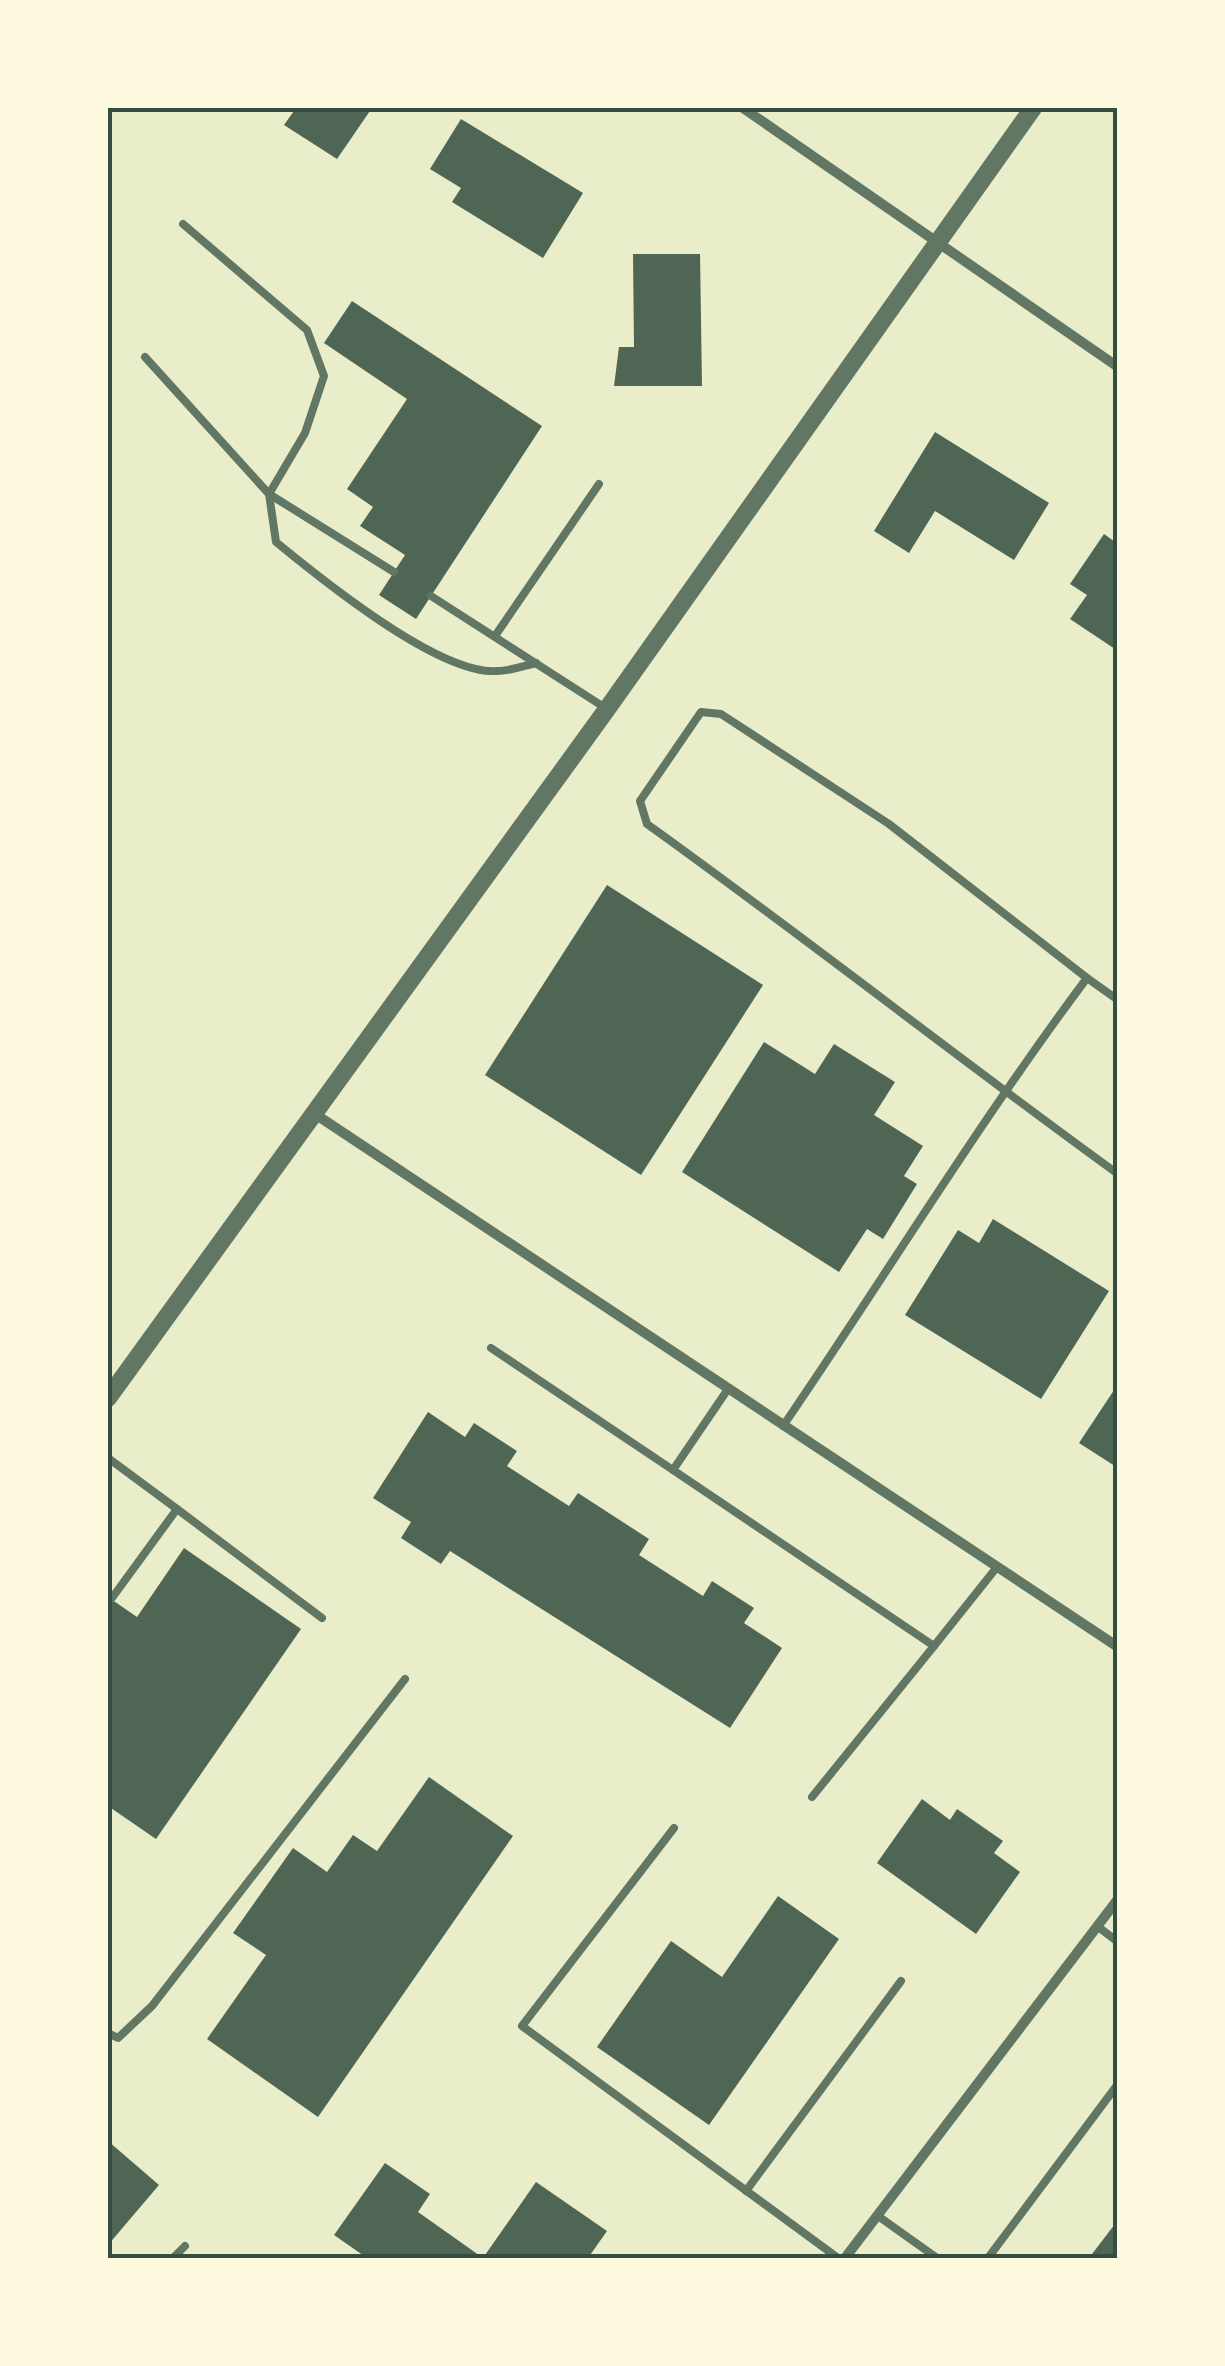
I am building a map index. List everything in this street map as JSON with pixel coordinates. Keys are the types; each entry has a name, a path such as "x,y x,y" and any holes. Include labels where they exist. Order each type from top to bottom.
{"street":[{"path":"743,108 939,239 1118,367"},
{"path":"108,1398 607,708 1033,108"},
{"path":"312,1112 1118,1646"},
{"path":"842,2258 1118,1899"}],"lane":[{"path":"183,224 307,330 324,376 305,433 269,494 276,542 346,600 431,652 494,672 536,663"},
{"path":"145,357 269,494 394,572"},
{"path":"494,636 599,484"},
{"path":"431,596 607,708"},
{"path":"1118,1000 889,824 721,714 701,712 640,801 647,824 788,925 1002,1091 1118,1174"},
{"path":"783,1426 903,1251 1002,1091 1087,978"},
{"path":"490,1348 934,1646"},
{"path":"673,1470 728,1390"},
{"path":"108,1458 322,1618"},
{"path":"112,1598 177,1509"},
{"path":"812,1797 997,1567"},
{"path":"108,2032 118,2038 152,2006 405,1679"},
{"path":"674,1828 522,2026 842,2258"},
{"path":"1097,1926 1118,1942"},
{"path":"746,2190 901,1981"},
{"path":"988,2258 1118,2084"},
{"path":"878,2216 937,2258"},
{"path":"174,2258 185,2246"}],"building":[{"path":"296,108 372,108 337,159 284,125"},
{"path":"461,119 583,193 543,258 452,202 461,188 430,169"},
{"path":"633,254 700,254 702,386 614,386 619,347 634,347"},
{"path":"352,301 542,426 416,619 379,595 405,555 360,526 373,507 347,489 407,399 324,343"},
{"path":"935,432 1049,503 1014,560 935,511 909,553 874,531"},
{"path":"1104,534 1118,544 1118,651 1070,619 1087,595 1070,584"},
{"path":"607,885 763,985 641,1175 485,1075"},
{"path":"764,1042 815,1074 834,1044 895,1082 874,1115 923,1146 904,1176 917,1184 883,1239 867,1229 839,1272 682,1172"},
{"path":"993,1219 1109,1291 1041,1399 905,1315 958,1230 979,1243"},
{"path":"1118,1384 1118,1468 1079,1443"},
{"path":"428,1412 465,1437 474,1423 517,1451 507,1466 569,1506 578,1493 649,1539 639,1555 703,1596 712,1581 754,1608 744,1623 782,1648 730,1728 450,1551 441,1564 401,1538 411,1522 373,1498"},
{"path":"184,1548 301,1629 156,1839 108,1806 108,1661 112,1654 108,1651 108,1597 137,1617"},
{"path":"429,1777 513,1836 318,2117 207,2039 266,1955 233,1933 293,1848 327,1872 353,1835 377,1851"},
{"path":"922,1799 950,1820 957,1809 1003,1841 994,1853 1020,1872 976,1934 877,1863"},
{"path":"778,1896 839,1939 709,2125 597,2047 671,1941 722,1977"},
{"path":"108,2141 159,2185 108,2245"},
{"path":"385,2163 430,2194 418,2212 483,2258 367,2258 334,2235"},
{"path":"536,2182 607,2231 588,2258 483,2258"},
{"path":"1118,2220 1118,2258 1089,2258"}]}
